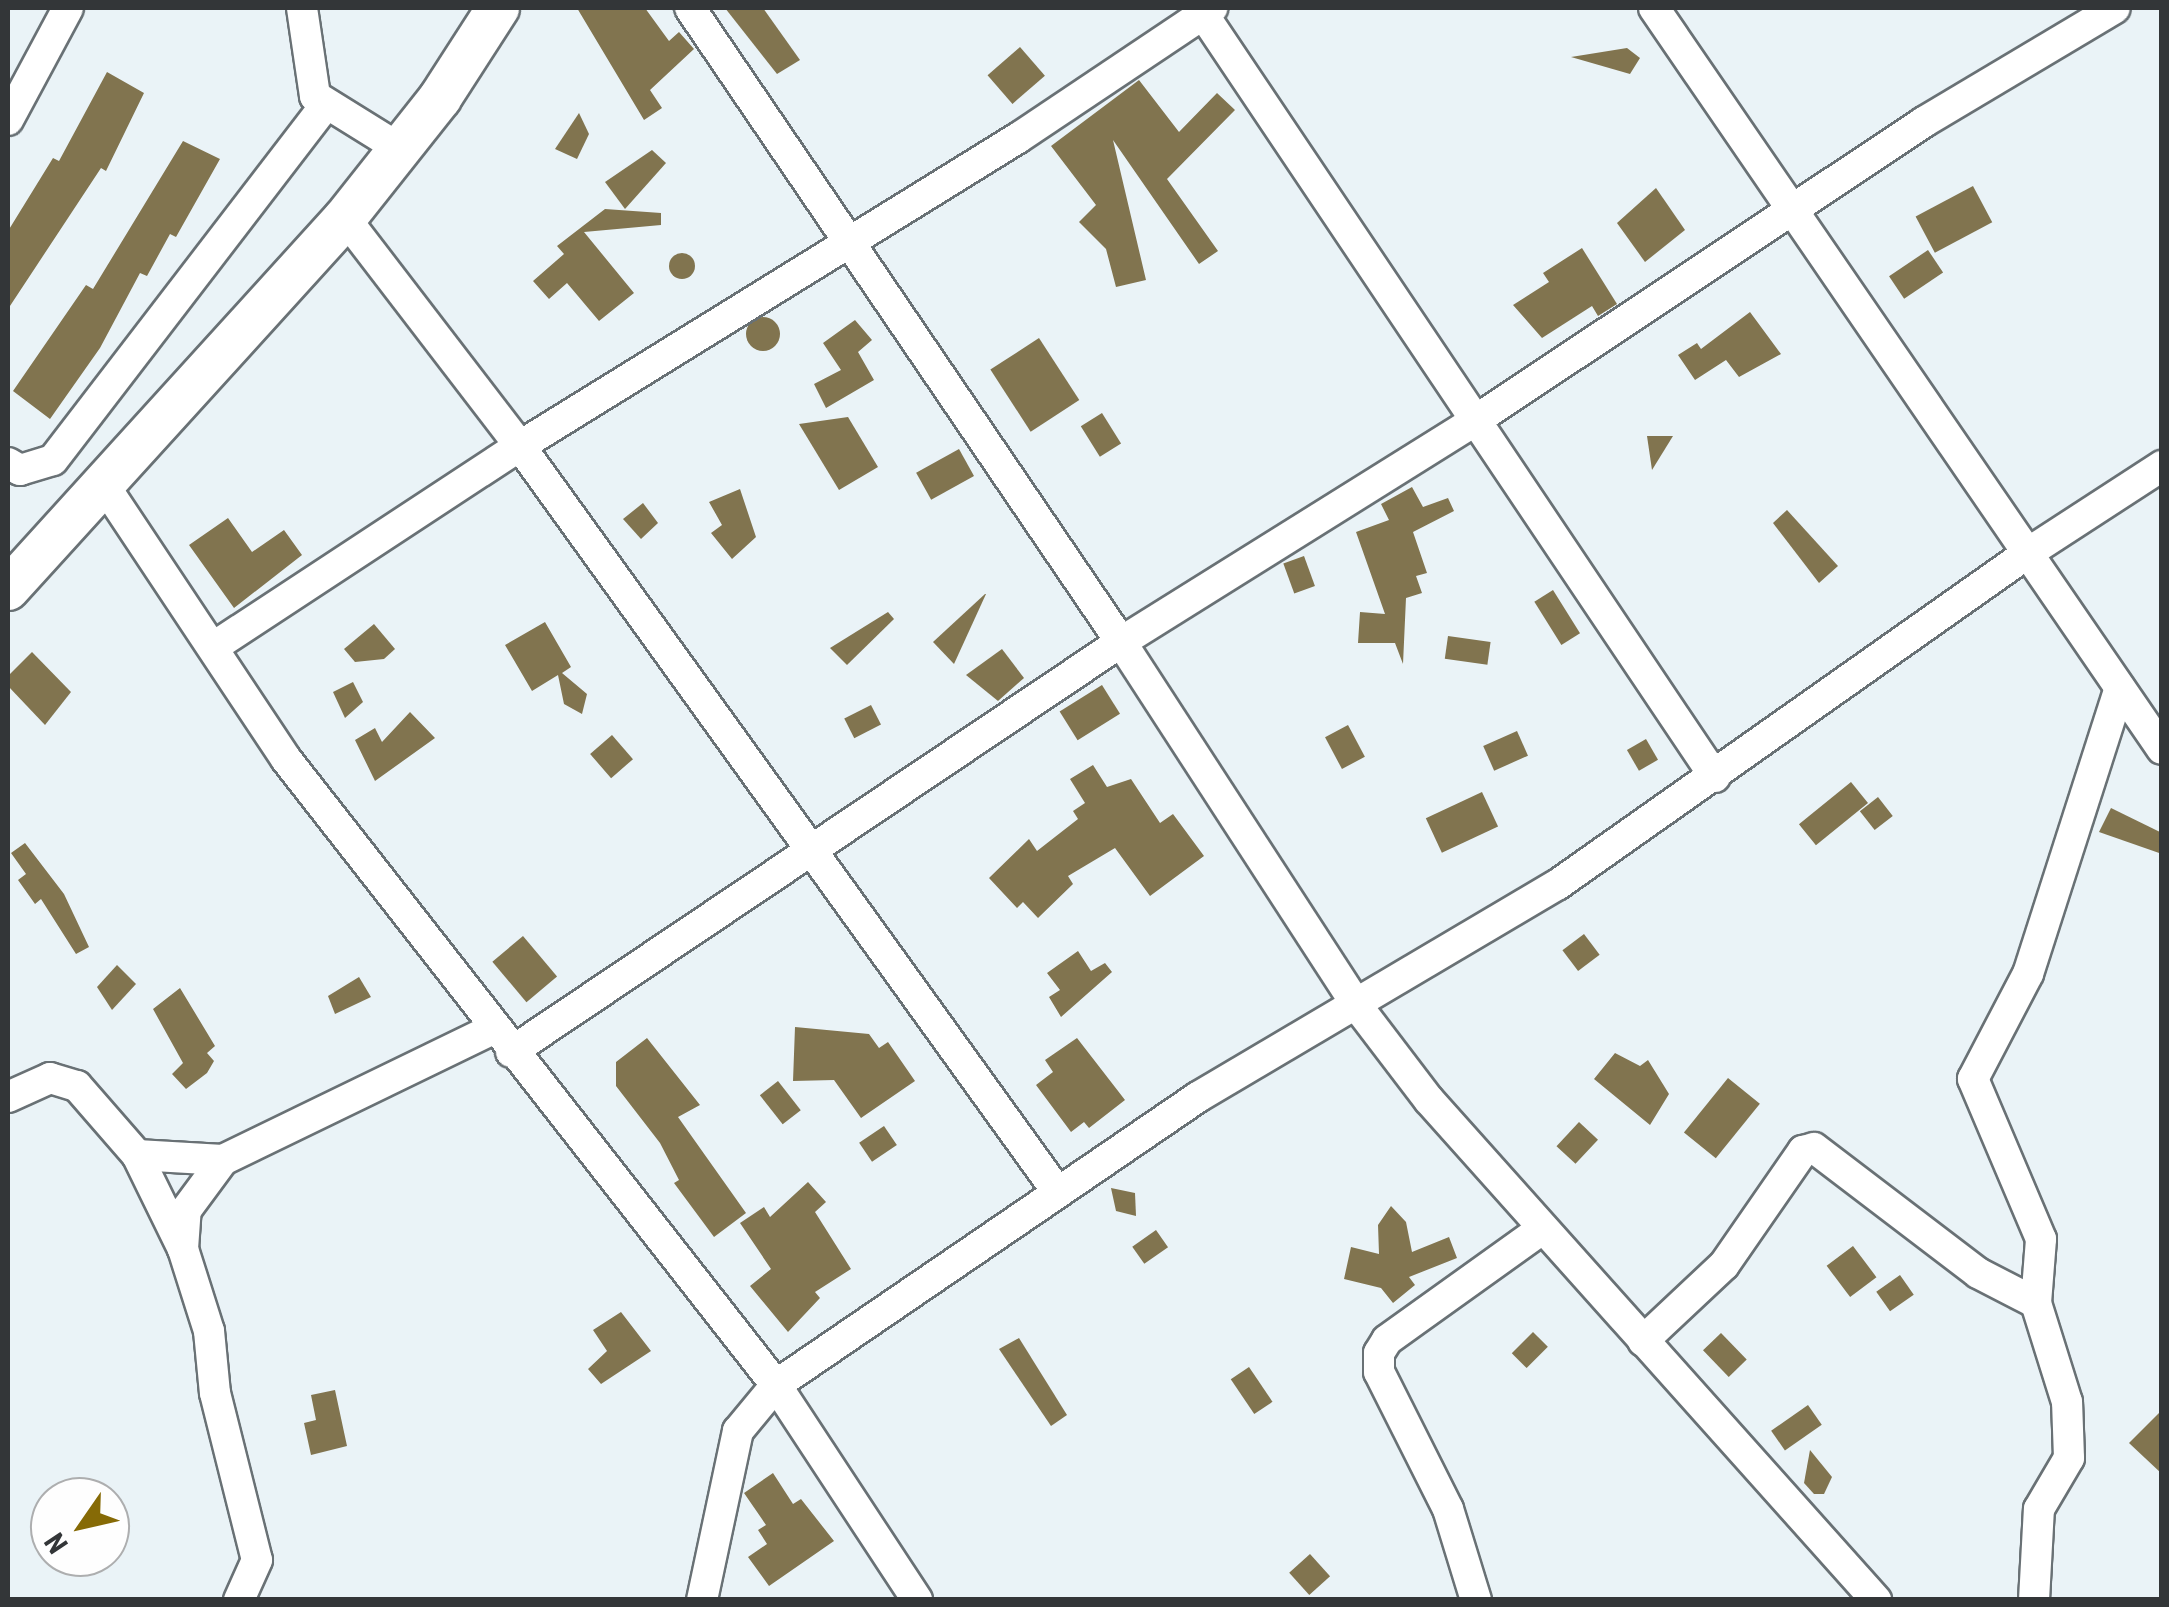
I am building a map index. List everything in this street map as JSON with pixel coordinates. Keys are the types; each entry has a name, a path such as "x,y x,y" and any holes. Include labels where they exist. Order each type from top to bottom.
{"main road":[{"path":"8,589 345,218 400,149 498,8"}],"street":[{"path":"8,120 68,8"},
{"path":"302,8 315,96 324,106 400,149"},
{"path":"690,8 1121,642 1355,1003 1542,1228 1876,1600"},
{"path":"1654,8 1788,210 2162,749"},
{"path":"137,1155 223,1160 502,1040 813,850 1121,642 1473,422 1788,210 2116,8"},
{"path":"214,646 520,446 1018,138 1204,9 1473,422 1715,778"},
{"path":"8,463 20,470 53,460 324,106"},
{"path":"345,218 520,446 1057,1191"},
{"path":"702,1600 738,1431 776,1385 1057,1191 1355,1003 1557,885 1715,778 2028,552 2162,466"},
{"path":"104,485 286,759 502,1040 776,1385 917,1600"},
{"path":"2034,1600 2042,1497 2070,1458 2068,1402 2036,1303 2042,1239 1973,1078 2028,974 2120,688"},
{"path":"8,1098 62,1079 117,1126 137,1155 183,1250 209,1331 214,1393 257,1560 239,1600"},
{"path":"1643,1341 1724,1265 1804,1151 1814,1148 1978,1274 2036,1303"},
{"path":"183,1250 186,1210 223,1160"},
{"path":"1476,1600 1448,1510 1380,1372 1380,1353 1387,1340 1542,1228"}],"building":[{"path":"577,8 645,8 669,41 679,32 694,49 650,90 662,108 644,120"},
{"path":"725,8 763,8 800,60 777,74"},
{"path":"1020,47 1045,76 1012,104 988,75"},
{"path":"1627,48 1640,58 1630,74 1571,57"},
{"path":"107,72 144,93 106,171 101,168 8,309 8,231 53,158 59,161"},
{"path":"1139,80 1179,132 1217,93 1235,110 1167,179 1218,251 1199,264 1113,140 1146,280 1116,287 1106,249 1079,222 1096,205 1051,146"},
{"path":"579,113 589,134 577,159 555,149"},
{"path":"183,141 220,159 176,237 170,234 147,276 140,273 100,348 50,419 13,391 86,285 93,289"},
{"path":"652,150 666,163 625,209 605,182"},
{"path":"1973,186 1992,222 1935,253 1916,217"},
{"path":"1656,188 1685,230 1645,262 1617,223"},
{"path":"605,209 661,213 661,225 584,232 634,293 599,321 567,283 549,299 533,281 564,254 557,246"},
{"path":"1582,248 1617,304 1598,316 1592,306 1542,338 1513,305 1549,282 1543,273"},
{"path":"1928,250 1943,272 1904,299 1889,276"},
{"path":"682,253 691,257 695,266 691,275 682,279 673,275 669,266 673,257"},
{"path":"1750,312 1781,354 1739,377 1726,360 1695,380 1678,355 1697,343 1701,349"},
{"path":"763,317 775,322 780,334 775,346 763,351 751,346 746,334 751,322"},
{"path":"855,320 872,340 858,352 874,380 826,408 814,384 841,370 823,343"},
{"path":"1039,338 1079,400 1031,432 990,370"},
{"path":"1102,413 1121,444 1100,457 1081,426"},
{"path":"848,417 878,467 839,490 799,424"},
{"path":"1647,436 1673,436 1652,470"},
{"path":"959,449 974,476 931,500 916,473"},
{"path":"1412,487 1423,507 1448,498 1454,511 1413,532 1427,573 1416,576 1422,593 1406,598 1403,664 1395,643 1358,643 1360,612 1385,614 1356,532 1389,520 1381,504"},
{"path":"740,489 756,537 732,559 711,533 722,525 709,502"},
{"path":"643,503 658,523 641,539 623,519"},
{"path":"1787,510 1838,566 1819,583 1773,523"},
{"path":"228,518 252,552 284,530 302,555 234,608 189,545"},
{"path":"1304,556 1315,586 1294,594 1283,564"},
{"path":"1553,590 1580,633 1561,645 1534,602"},
{"path":"986,594 954,664 933,642"},
{"path":"888,612 894,619 847,665 830,648"},
{"path":"545,622 571,667 562,673 587,694 582,714 564,704 558,675 532,691 505,645"},
{"path":"374,624 395,649 384,659 355,662 344,649"},
{"path":"1448,636 1491,642 1487,665 1445,659"},
{"path":"1002,649 1024,678 998,701 966,675"},
{"path":"32,652 71,692 45,725 8,686 8,676"},
{"path":"353,682 363,702 345,718 333,692"},
{"path":"1102,685 1120,714 1078,740 1060,711"},
{"path":"871,705 881,725 854,738 844,719"},
{"path":"410,712 435,738 375,781 355,740 375,728 382,742"},
{"path":"1348,725 1365,757 1342,769 1325,737"},
{"path":"1517,731 1528,756 1494,771 1483,746"},
{"path":"612,735 633,759 611,778 590,754"},
{"path":"1646,739 1658,760 1639,771 1627,750"},
{"path":"1093,765 1107,787 1131,779 1160,823 1173,814 1204,856 1150,896 1115,848 1068,876 1073,884 1038,918 1023,902 1017,908 989,878 1029,839 1037,851 1078,819 1073,811 1085,803 1070,779"},
{"path":"1851,782 1868,803 1816,845 1799,824"},
{"path":"1482,792 1498,826 1442,853 1426,818"},
{"path":"1878,797 1893,816 1875,830 1860,811"},
{"path":"2111,808 2162,833 2162,854 2099,832"},
{"path":"25,843 64,894 89,947 76,954 41,899 35,904 18,880 26,874 11,853"},
{"path":"1584,934 1600,955 1578,971 1562,950"},
{"path":"523,936 557,977 526,1002 492,962"},
{"path":"1078,951 1091,971 1105,963 1112,972 1061,1017 1049,997 1060,990 1047,973"},
{"path":"117,965 136,984 112,1010 97,987"},
{"path":"359,977 371,997 335,1014 328,996"},
{"path":"180,988 215,1046 207,1053 214,1061 207,1073 186,1089 172,1074 183,1063 153,1009"},
{"path":"795,1027 869,1034 879,1048 888,1042 915,1081 861,1118 834,1080 793,1081"},
{"path":"647,1038 700,1105 678,1117 746,1213 714,1237 674,1183 679,1180 660,1143 616,1086 616,1062"},
{"path":"1077,1038 1125,1100 1089,1128 1084,1122 1071,1132 1036,1085 1053,1072 1045,1060"},
{"path":"1615,1053 1640,1066 1648,1060 1669,1094 1650,1125 1594,1079"},
{"path":"1728,1078 1760,1104 1716,1158 1684,1132"},
{"path":"778,1081 801,1110 783,1124 760,1095"},
{"path":"1579,1122 1598,1140 1576,1164 1556,1146"},
{"path":"884,1126 897,1145 872,1162 859,1143"},
{"path":"808,1182 826,1202 815,1212 851,1269 815,1292 820,1298 788,1332 750,1286 771,1269 740,1223 764,1207 770,1217"},
{"path":"1111,1188 1135,1193 1136,1216 1116,1211"},
{"path":"1391,1206 1406,1222 1412,1252 1449,1237 1457,1258 1409,1277 1415,1285 1393,1303 1381,1288 1344,1279 1351,1247 1379,1254 1378,1225"},
{"path":"1156,1230 1168,1247 1144,1264 1132,1247"},
{"path":"1853,1246 1876,1277 1850,1297 1827,1266"},
{"path":"1900,1275 1914,1295 1890,1311 1876,1292"},
{"path":"621,1312 651,1351 601,1384 588,1369 607,1351 593,1330"},
{"path":"1533,1332 1548,1347 1527,1368 1512,1353"},
{"path":"1721,1333 1747,1360 1729,1377 1703,1350"},
{"path":"1019,1338 1067,1415 1051,1426 999,1349"},
{"path":"1249,1367 1272,1402 1254,1414 1231,1379"},
{"path":"335,1390 347,1446 311,1455 304,1423 316,1420 311,1395"},
{"path":"1808,1405 1822,1425 1785,1450 1771,1431"},
{"path":"2162,1410 2162,1474 2129,1443"},
{"path":"1810,1450 1832,1477 1824,1494 1814,1494 1804,1483"},
{"path":"773,1473 793,1504 801,1499 834,1541 769,1586 748,1557 767,1544 758,1530 766,1525 744,1493"},
{"path":"1310,1554 1330,1576 1309,1595 1289,1573"}]}
